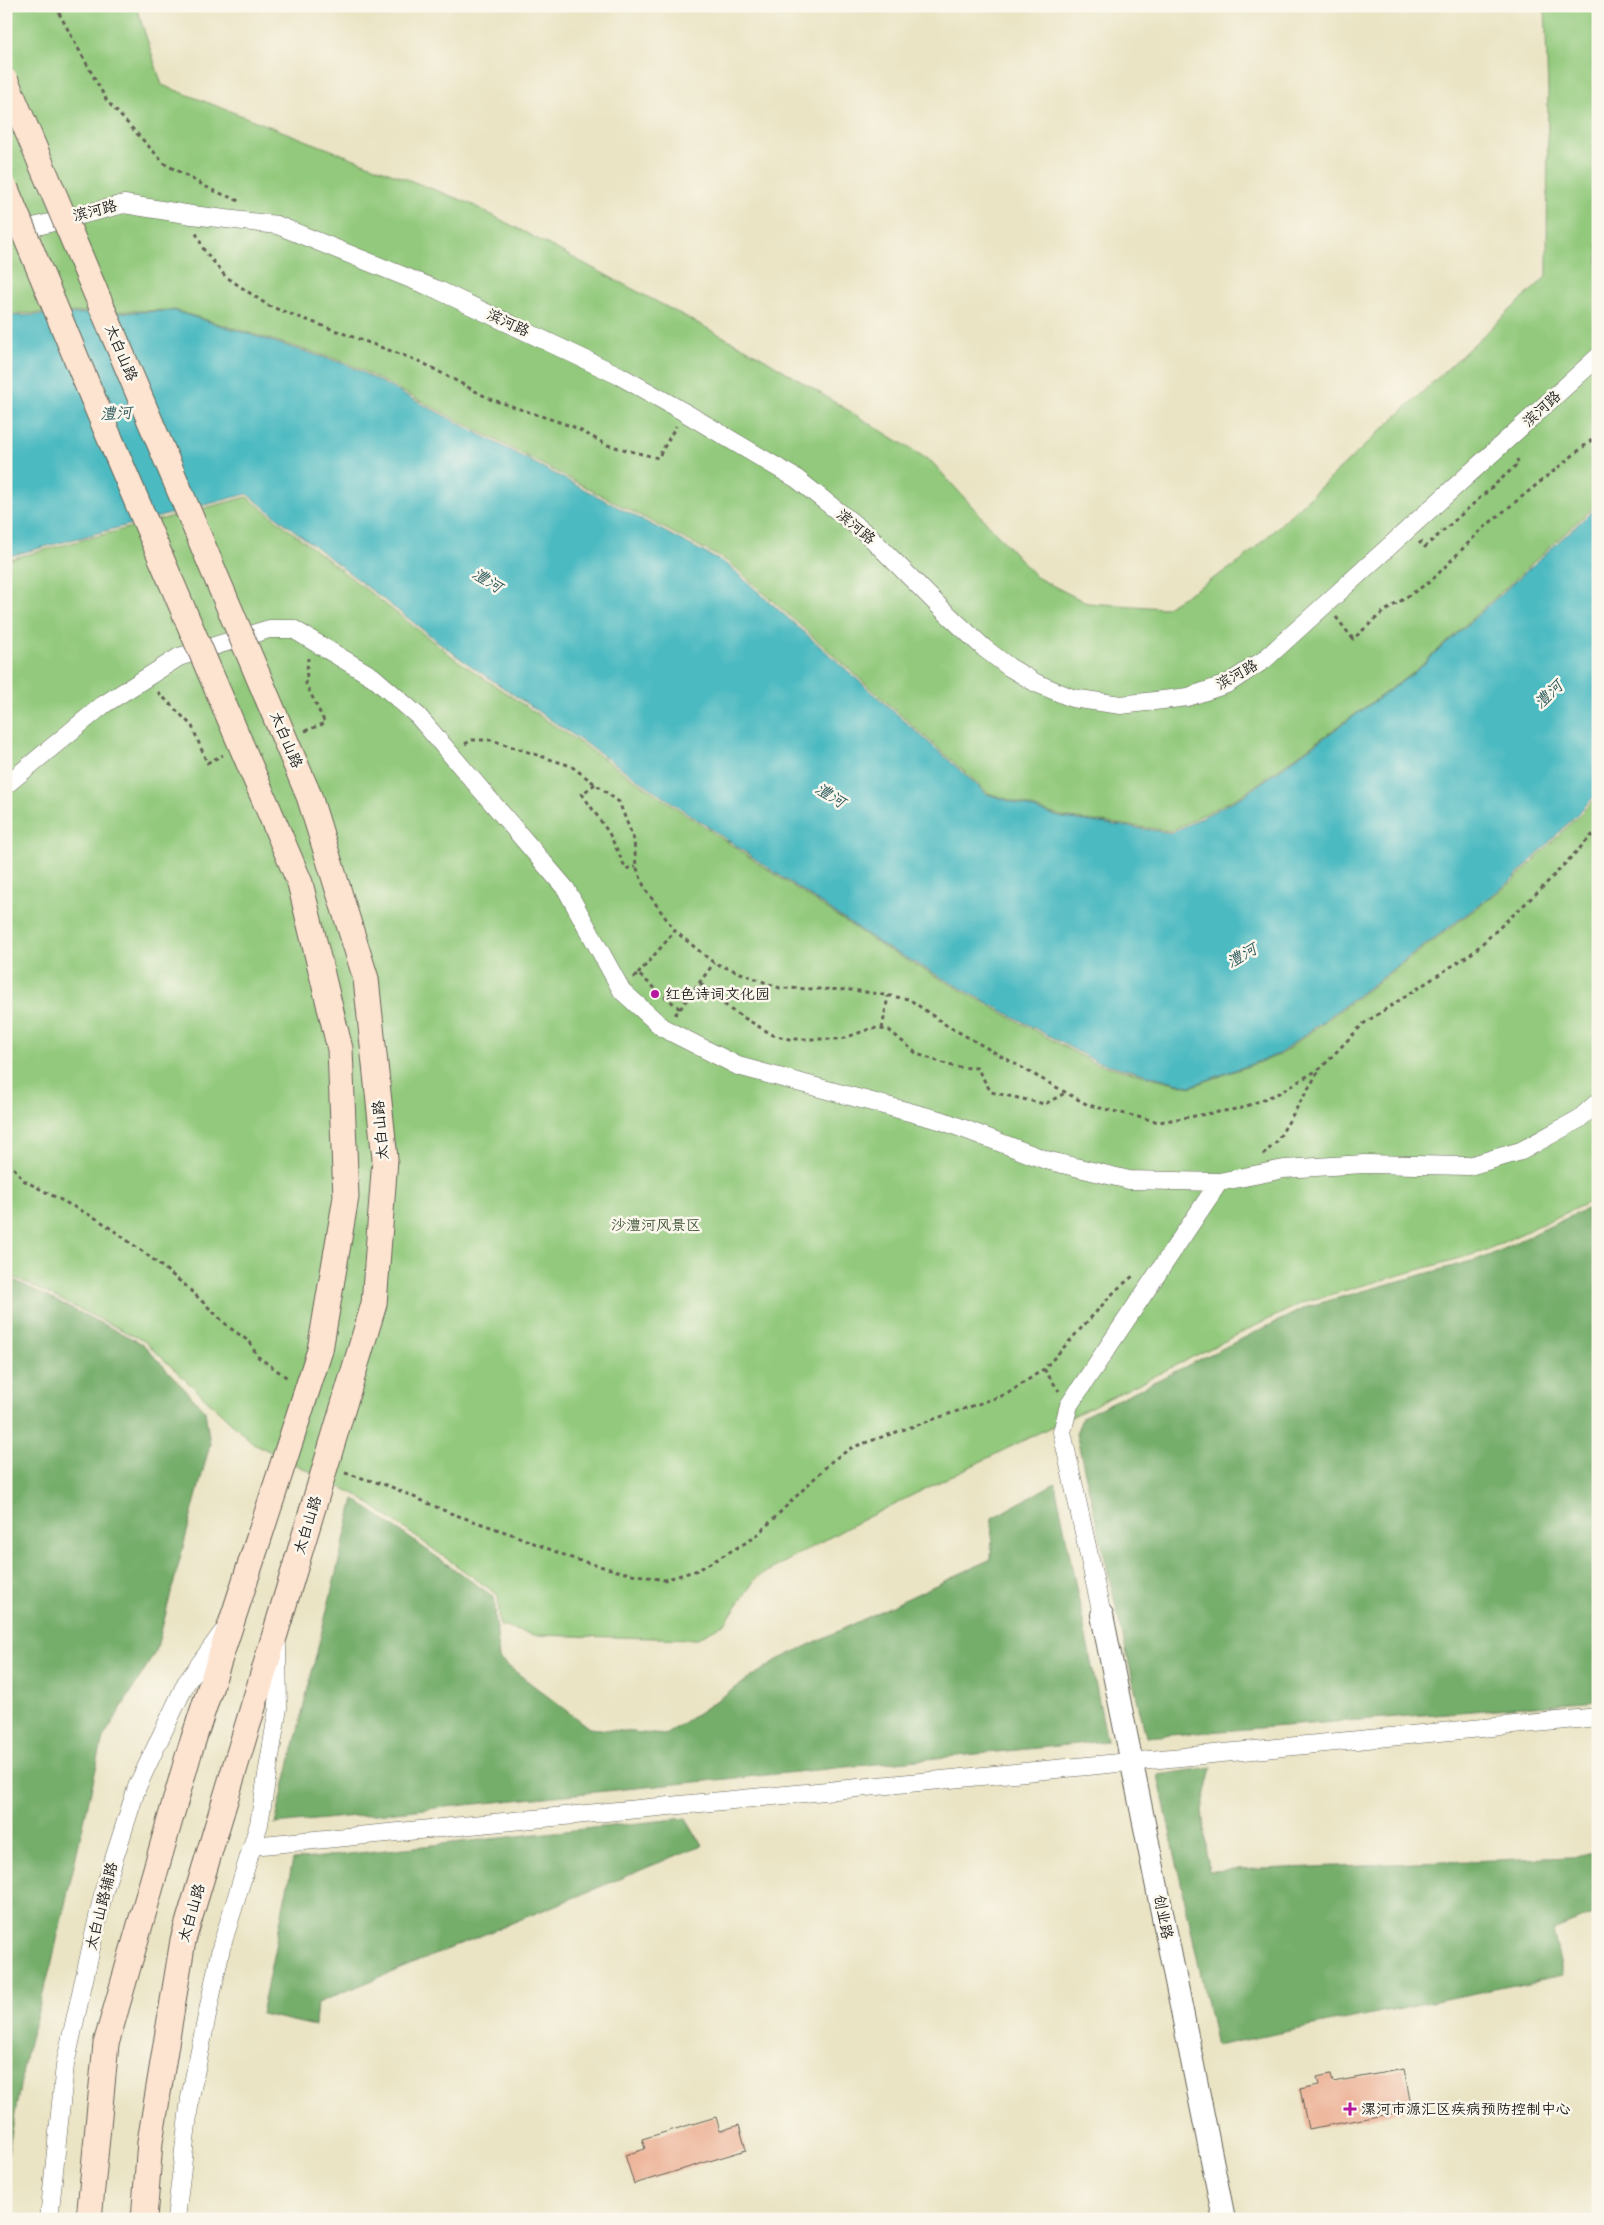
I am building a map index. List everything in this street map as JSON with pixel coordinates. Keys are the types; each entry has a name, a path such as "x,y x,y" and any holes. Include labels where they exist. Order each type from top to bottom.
{"main road":[{"name":"太白山路","path":"6,81 309,796 366,979 385,1159 374,1304 183,1940 150,2142 144,2219"},
{"path":"6,189 103,422 300,883 340,1049 346,1197 320,1350 189,1753 106,2044 89,2219"}],"street":[{"name":"滨河路","path":"6,234 124,204 192,215 277,225 438,290 620,376 797,479 868,535 984,648 1036,683 1072,698 1122,705 1188,697 1227,684 1332,611 1598,357"},
{"path":"6,785 103,705 179,658 269,629 293,629 374,677 418,716 448,754 566,889 622,992 663,1028 738,1066 942,1120 1046,1160 1129,1180 1219,1182 1284,1169 1364,1164 1469,1166 1521,1151 1579,1119 1598,1102"},
{"path":"1102,1615 1062,1432 1069,1405 1219,1182"},
{"name":"创业路","path":"1102,1615 1224,2219"},
{"name":"太白山路辅路","path":"49,2219 65,2065 104,1890 137,1787 182,1692 233,1619"},
{"path":"176,2219 190,2098 211,1995 221,1948 259,1824 278,1708 277,1628"},
{"path":"252,1846 1598,1717"}],"path":[{"path":"55,6 107,100 165,164 212,190 248,204"},
{"path":"192,215 195,229 204,250 225,276 269,306 421,362 490,398 574,427 607,445 658,458 684,412"},
{"path":"1332,611 1353,639 1382,613 1431,581 1482,529 1598,435"},
{"path":"1414,548 1421,542 1425,547 1519,463 1514,456 1522,450"},
{"path":"1332,611 1344,612"},
{"path":"149,676 156,689 168,703 192,726 207,763"},
{"path":"306,684 325,723"},
{"path":"448,754 472,740 491,740 571,766 619,802 634,840 636,866 645,889 675,931 714,964 780,988 854,990 909,999 946,1025 1088,1104 1159,1122 1242,1108 1279,1093 1321,1068"},
{"path":"596,784 582,794 609,833 626,869 636,866"},
{"path":"1243,1177 1277,1141 1321,1068 1364,1024 1472,953 1540,890 1598,829"},
{"path":"638,974 675,931"},
{"path":"680,1009 714,964"},
{"path":"700,982 731,1010 773,1035 789,1038 842,1039 872,1028 890,1030 917,1054 955,1067 977,1068 991,1092 1045,1104 1066,1092"},
{"path":"882,1029 888,996"},
{"path":"6,1165 13,1167 23,1180 99,1220 146,1254 186,1286 230,1328 250,1342 257,1356 307,1393"},
{"path":"325,1468 389,1486 450,1513 514,1535 574,1559 621,1572 664,1580 698,1570 754,1538 833,1460 853,1447 1008,1394 1044,1369 1116,1290 1135,1275"},
{"path":"1044,1369 1069,1405"}],"green space":[{"path":"6,6 136,6 162,85 469,203 760,356 932,462 1036,577 1087,603 1165,608 1240,562 1547,276 1548,91 1545,6 1598,6 1598,503 1414,672 1242,795 1171,831 1063,817 988,793 729,562 348,363 174,310 6,314"},
{"name":"沙澧河风景区","path":"247,497 457,660 883,947 1094,1063 1190,1087 1280,1055 1512,882 1598,796 1598,1198 1482,1252 1304,1302 852,1525 756,1578 725,1623 696,1639 534,1635 500,1626 498,1595 357,1495 253,1443 144,1341 10,1275 6,1278 6,560"},
{"path":"1598,1203 1598,1701 1146,1737 1076,1434 1082,1417 1309,1306 1486,1257"},
{"path":"12,1279 143,1344 205,1411 210,1444 156,1651 103,1738 51,1966 26,2053 6,2164 6,1284"},
{"path":"1055,1483 1107,1741 275,1824 354,1499 494,1597 499,1659 589,1728 665,1735 777,1660 991,1559 992,1518"},
{"path":"1212,1767 1202,1810 1209,1871 1571,1857 1598,1851 1598,1913 1553,1931 1563,1975 1216,2046 1158,1775"},
{"path":"686,1818 702,1845 317,2003 315,2026 261,2014 293,1860"}],"water":[{"name":"澧河","path":"174,311 348,365 728,565 987,794 1062,818 1172,833 1243,796 1414,673 1598,506 1598,793 1511,881 1279,1054 1190,1086 1095,1061 882,945 458,657 247,494 6,557 6,316"}],"building":[{"path":"1404,2069 1412,2110 1308,2129 1300,2089 1319,2085 1317,2077 1331,2074 1333,2082"},
{"path":"716,2117 720,2131 739,2125 746,2150 634,2184 625,2155 645,2149 642,2139"}],"place":[{"name":"红色诗词文化园","path":"655,994"},
{"name":"漯河市源汇区疾病预防控制中心","path":"1350,2109"}]}
